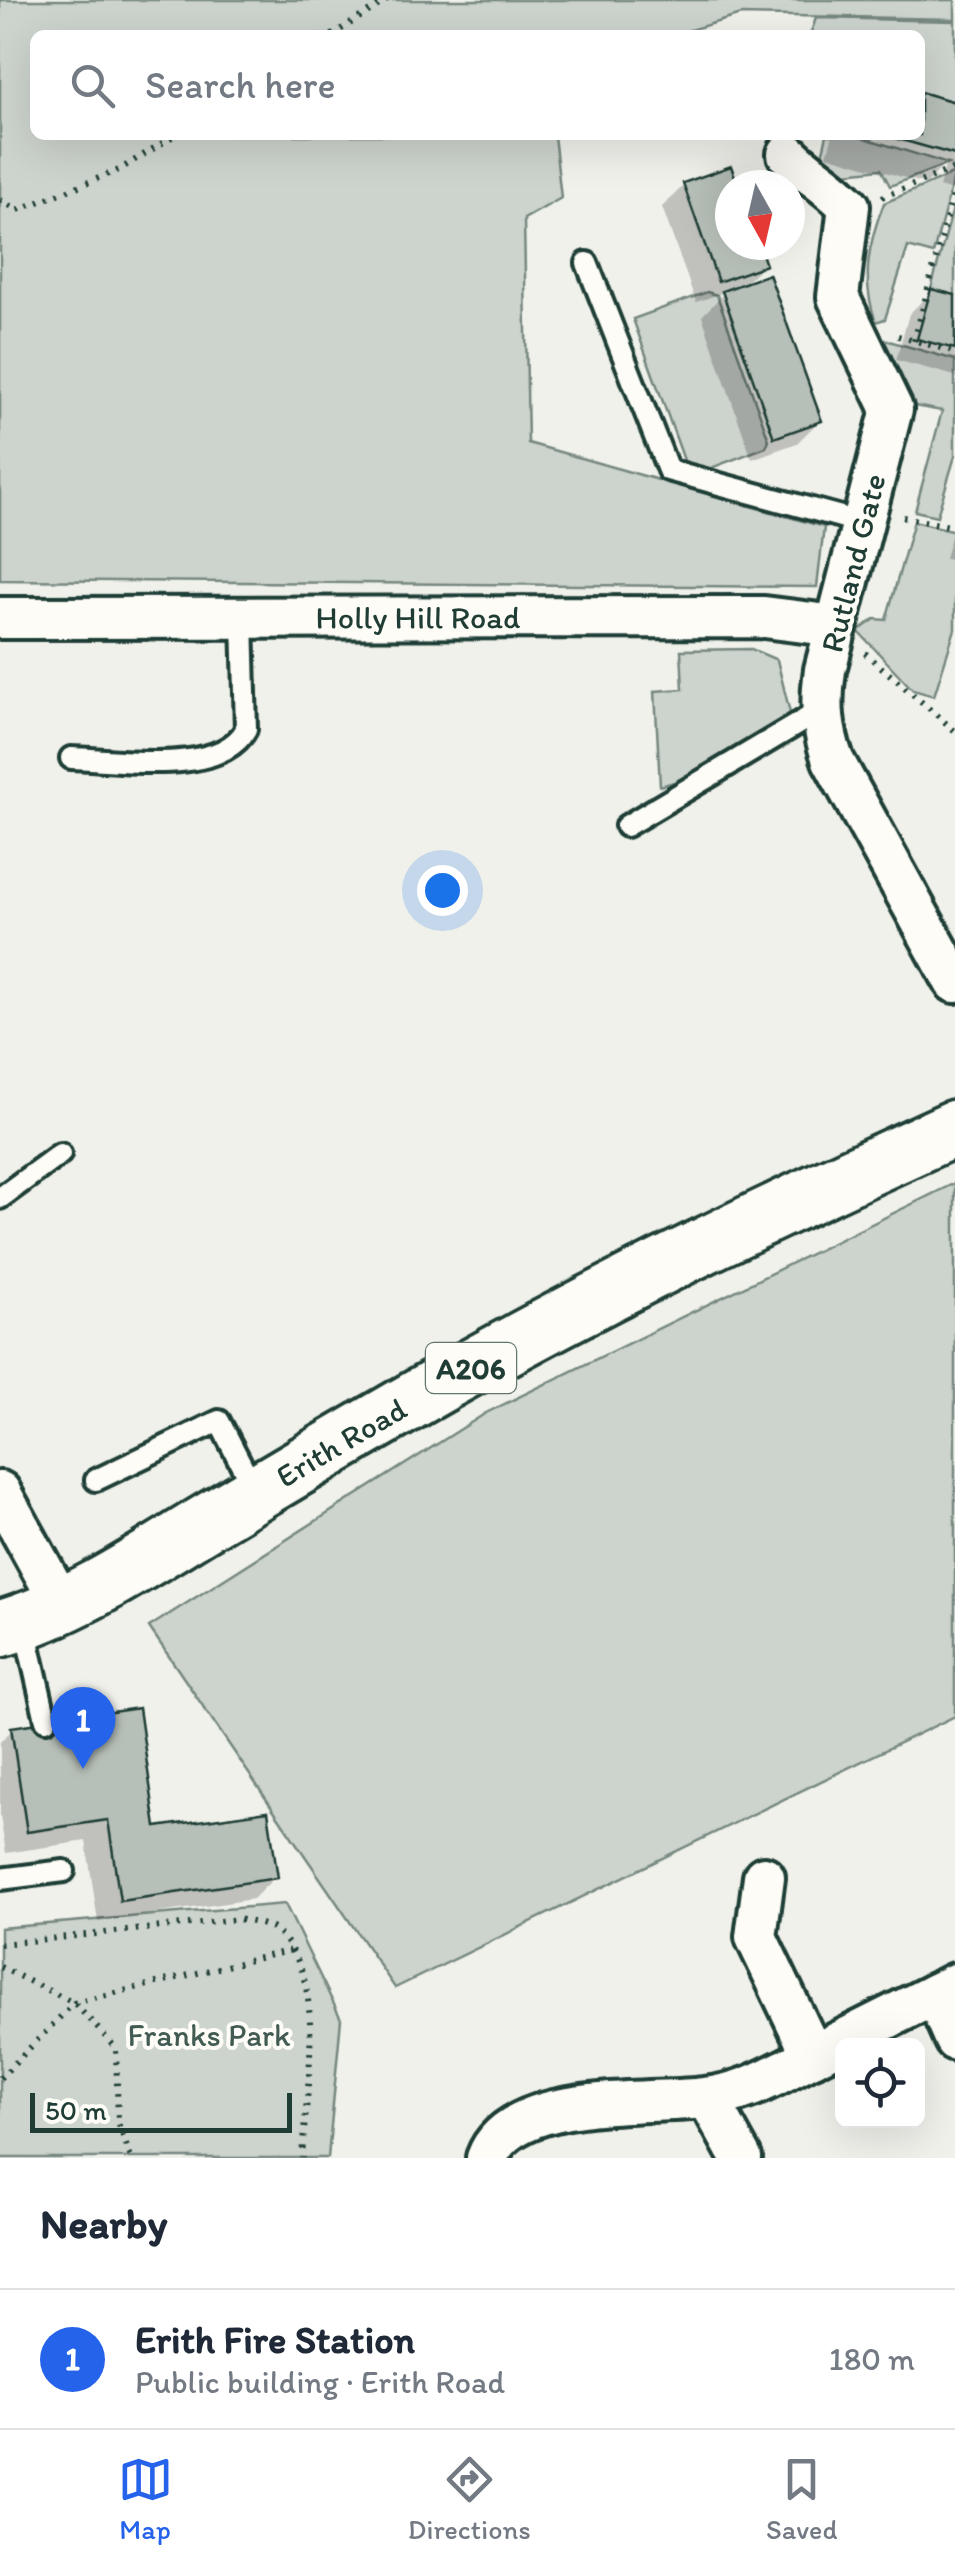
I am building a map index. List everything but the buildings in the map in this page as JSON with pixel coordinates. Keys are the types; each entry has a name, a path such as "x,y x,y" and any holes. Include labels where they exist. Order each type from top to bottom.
{"main road":[{"name":"Erith Road","path":"28,1619 570,1314 735,1230 955,1128"}],"street":[{"path":"788,154 806,172 831,186 849,206"},
{"name":"Rutland Gate","path":"849,206 838,297 892,409 836,626 821,710 833,760 955,982"},
{"name":"Holly Hill Road","path":"0,618 764,617 836,626"},
{"path":"0,1492 28,1619"},
{"path":"764,1877 756,1937 812,2056"},
{"path":"486,2158 492,2144 506,2131 554,2110 708,2098 760,2084 945,1989 955,2040"},
{"path":"708,2098 741,2158"}],"lane":[{"path":"587,263 668,470 863,522"},
{"path":"71,758 199,761 239,742 246,729 243,620"},
{"path":"626,826 821,710"},
{"path":"0,1198 60,1154"},
{"path":"96,1480 219,1421 256,1492"},
{"path":"28,1619 46,1720"},
{"path":"0,1880 64,1871"}],"path":[{"path":"340,30 387,0"},
{"path":"0,200 18,210 120,170 167,140"},
{"path":"849,206 870,203 914,180 955,168"},
{"path":"914,341 955,188"},
{"path":"854,324 955,352"},
{"path":"863,522 914,516 955,527"},
{"path":"836,626 955,731"},
{"path":"0,1944 239,1918 274,1928 292,1950 310,1990 302,2158"},
{"path":"0,2078 74,2002 292,1950"},
{"path":"0,1967 74,2002 116,2048 118,2122 130,2158"}],"green space":[{"path":"0,0 955,0 955,19 741,15 690,30 30,30 30,140 555,140 561,198 524,219 528,443 824,527 817,587 0,580"},
{"path":"816,18 955,21 955,102 925,93 925,30 812,30"},
{"path":"826,140 871,140 948,164 890,186 881,169 837,174 819,168"},
{"path":"955,173 933,254 908,247 885,319 876,322 868,262 884,203"},
{"path":"955,201 955,295 931,289"},
{"path":"707,292 717,295 769,440 766,447 706,470 685,463 633,319"},
{"path":"882,339 955,360 955,456 937,516 915,511 942,411 909,405 897,389"},
{"path":"914,521 955,531 955,629 934,696 913,690 858,631 875,619 886,620"},
{"path":"751,649 777,660 790,713 685,779 660,786 655,691 683,689 681,650"},
{"path":"955,1183 955,1716 395,1988 149,1627 486,1413"},
{"name":"Franks Park","path":"285,1904 341,2019 328,2158 0,2158 0,1928"}],"place":[{"name":"Erith Fire Station","path":"83,1769"}]}
